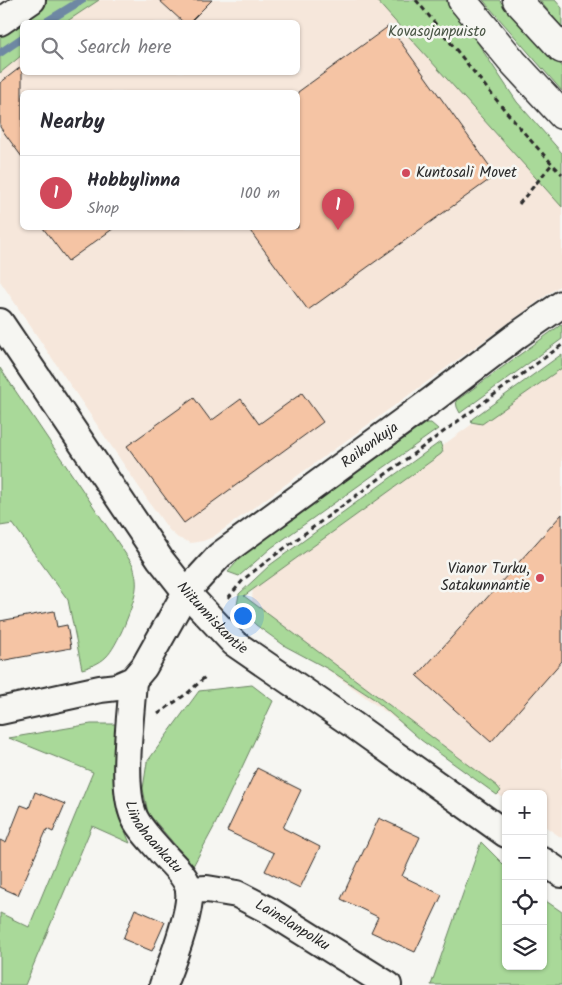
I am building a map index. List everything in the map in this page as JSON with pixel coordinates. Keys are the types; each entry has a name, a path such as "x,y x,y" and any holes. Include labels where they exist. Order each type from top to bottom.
{"main road":[{"path":"462,0 513,62 562,115"},
{"path":"517,0 562,49"}],"street":[{"path":"0,22 32,0"},
{"name":"Raikonkuja","path":"186,592 220,555 562,304"},
{"name":"Niitunniskantie","path":"0,322 160,559 186,592 234,643 352,724 502,831"},
{"path":"0,711 100,689 117,688 133,680 144,667 186,592"},
{"name":"Liinahaankatu","path":"133,680 127,772 129,801 133,815 144,832 184,878 189,890 184,927 163,985"},
{"path":"547,864 562,874"},
{"name":"Lainelanpolku","path":"189,890 207,889 237,894 268,910 388,985"}],"path":[{"path":"416,0 518,126 562,174"},
{"path":"520,204 552,164"},
{"path":"228,599 244,580 267,561 562,345"},
{"path":"156,715 189,692 206,676"}],"shaded area":[{"path":"99,0 376,0 562,207 562,284 213,537 191,543 178,538 169,530 0,281 0,73 20,57 20,75 300,75 300,20 69,20"},
{"path":"562,359 562,838 547,828 547,790 502,790 502,797 328,670 251,619 253,583"}],"green space":[{"path":"45,0 99,0 69,20 20,20 20,57 0,73 0,29"},
{"name":"Kovasojanpuisto","path":"376,0 446,0 475,39 517,102 562,153 562,207"},
{"path":"483,0 499,0 562,66 562,91"},
{"path":"539,0 555,0 562,8 562,27"},
{"path":"562,324 562,339 460,413 456,401"},
{"path":"562,354 562,368 482,424 471,422 472,419"},
{"path":"0,368 133,565 136,576 135,595 129,614 115,644 106,657 98,663 82,669 68,600 13,524 0,526"},
{"path":"426,423 431,423 438,429 271,548 239,576 228,572 251,548"},
{"path":"440,442 443,451 441,454 244,596 497,786 501,791 497,795 421,740 374,699 328,669 285,646 256,625 237,605 239,594 270,565"},
{"path":"252,685 273,701 214,827 193,866 148,813 143,789 147,762 199,691"},
{"path":"91,724 122,724 117,812 130,843 92,826 25,985 0,985 0,913 29,927 93,772 9,738"},
{"path":"481,842 502,863 502,970 547,970 547,902 562,912 562,985 431,985"}],"building":[{"path":"159,0 212,0 192,20 181,20"},
{"path":"389,26 496,175 308,310 249,230 300,230 300,91"},
{"path":"20,68 22,90 20,90 20,154 0,127 0,83"},
{"path":"45,230 111,230 68,261"},
{"path":"302,393 323,422 184,523 127,446 194,398 211,421 241,399 259,424"},
{"path":"562,514 562,661 491,742 417,676"},
{"path":"54,611 57,627 67,625 71,648 0,661 0,621"},
{"path":"257,768 301,790 283,828 320,847 300,888 265,871 274,853 227,831"},
{"path":"35,792 65,804 53,832 47,829 18,895 0,887 0,840 6,843 21,805 29,808"},
{"path":"379,818 420,837 402,876 442,895 415,952 371,932 378,917 341,899"},
{"path":"135,909 165,922 152,951 123,939"}],"waterway":[{"path":"49,20 82,0"},
{"path":"0,53 20,39"}],"place":[{"name":"Kuntosali Movet","path":"406,173"},
{"name":"Hobbylinna","path":"338,230"},
{"name":"Vianor Turku, Satakunnantie","path":"540,578"}]}
